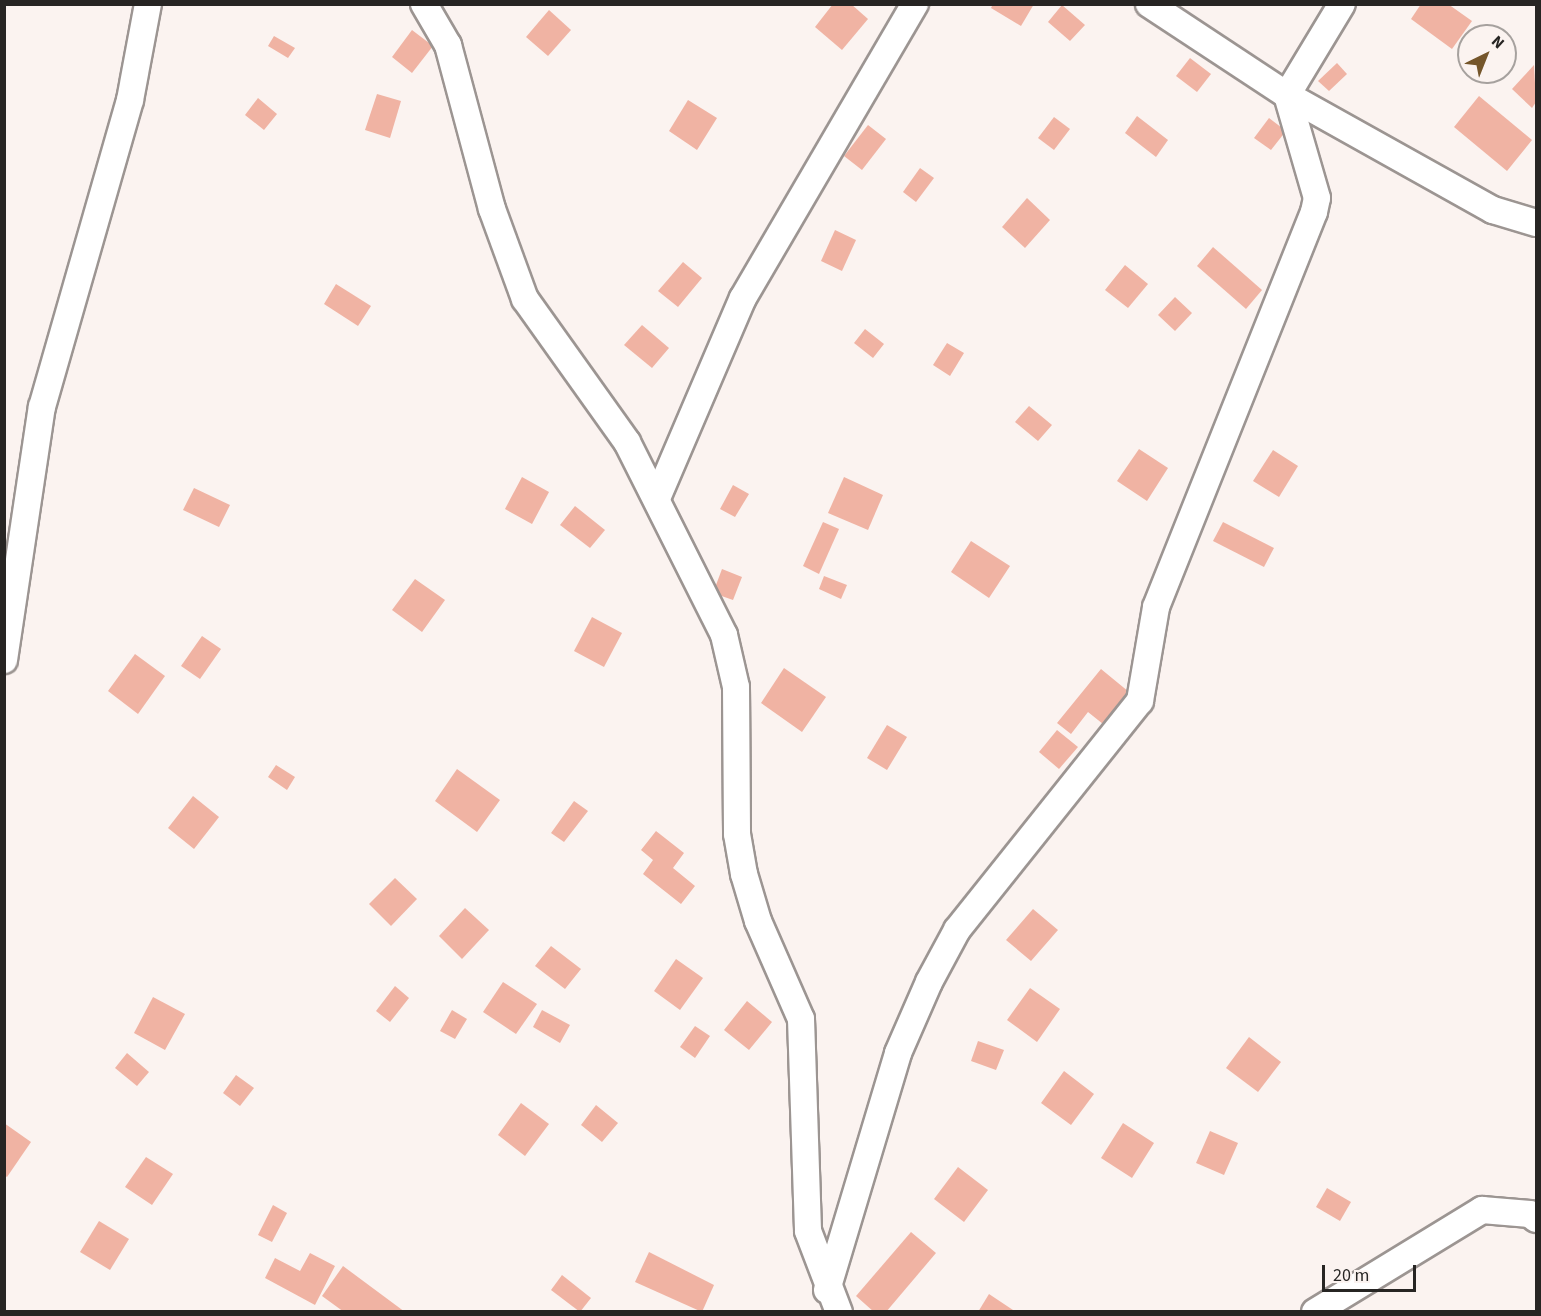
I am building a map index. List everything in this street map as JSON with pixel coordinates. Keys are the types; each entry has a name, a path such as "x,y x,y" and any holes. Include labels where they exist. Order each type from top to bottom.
{"street":[{"path":"424,4 448,45 492,209 525,299 627,442 658,495 724,635 736,687 737,834 758,921 801,1018 808,1231 833,1301"},
{"path":"658,495 743,298 915,4"},
{"path":"1149,4 1287,95 1493,210 1536,223"},
{"path":"833,1301 898,1053 929,982 957,930 1140,701 1156,607 1314,212 1317,198 1287,95 1342,4"},
{"path":"4,660 42,407 129,100 150,11"},
{"path":"1315,1311 1482,1210 1530,1214 1536,1219"}],"building":[{"path":"833,4 851,4 868,19 842,50 815,27"},
{"path":"993,4 1034,4 1021,26 991,8"},
{"path":"1421,4 1448,4 1472,21 1470,24 1457,24 1457,42 1452,49 1411,19"},
{"path":"1062,5 1085,25 1070,41 1048,22"},
{"path":"549,10 571,30 548,56 526,37"},
{"path":"412,30 433,46 412,73 392,57"},
{"path":"274,36 295,48 288,58 268,46"},
{"path":"1190,58 1211,74 1197,92 1176,76"},
{"path":"1337,63 1347,74 1329,91 1318,81"},
{"path":"1534,65 1536,102 1532,108 1512,89"},
{"path":"377,94 401,101 390,138 365,130"},
{"path":"1479,96 1532,140 1507,171 1454,127"},
{"path":"258,98 277,114 264,130 245,115"},
{"path":"688,100 717,118 697,150 669,131"},
{"path":"1137,116 1168,140 1156,157 1125,133"},
{"path":"1054,117 1070,129 1054,150 1038,138"},
{"path":"1269,118 1286,131 1271,150 1254,138"},
{"path":"868,125 886,139 862,170 844,156"},
{"path":"920,168 934,178 916,202 903,192"},
{"path":"1027,198 1050,220 1025,248 1002,227"},
{"path":"835,230 856,240 842,271 821,261"},
{"path":"1213,247 1262,290 1246,309 1197,266"},
{"path":"683,262 702,278 678,307 658,291"},
{"path":"1125,265 1148,284 1128,308 1105,290"},
{"path":"336,284 371,306 358,326 324,304"},
{"path":"1175,297 1192,313 1175,331 1158,315"},
{"path":"642,325 669,348 652,368 624,345"},
{"path":"865,329 884,344 873,358 854,343"},
{"path":"947,343 964,353 950,376 933,365"},
{"path":"1029,406 1052,425 1038,441 1015,422"},
{"path":"1139,449 1168,468 1147,501 1117,481"},
{"path":"1273,450 1298,466 1279,497 1253,481"},
{"path":"522,477 549,492 532,524 505,509"},
{"path":"844,477 883,495 868,530 828,513"},
{"path":"733,485 749,494 735,517 720,509"},
{"path":"194,488 230,505 219,527 183,510"},
{"path":"575,506 605,530 590,548 560,525"},
{"path":"823,522 839,529 819,574 803,566"},
{"path":"1223,522 1274,548 1264,567 1213,541"},
{"path":"971,541 1010,566 989,598 951,572"},
{"path":"722,569 742,577 733,600 713,593"},
{"path":"824,576 847,585 841,599 819,589"},
{"path":"415,579 445,600 422,632 392,610"},
{"path":"592,617 622,633 604,667 574,651"},
{"path":"202,636 221,649 200,679 181,666"},
{"path":"135,654 165,676 138,714 108,691"},
{"path":"784,668 826,697 802,732 761,703"},
{"path":"1101,669 1129,692 1103,724 1088,712 1071,734 1057,723"},
{"path":"887,725 907,737 887,770 867,758"},
{"path":"1057,730 1078,747 1059,769 1039,752"},
{"path":"276,765 295,777 287,790 268,777"},
{"path":"457,769 500,800 477,832 435,801"},
{"path":"193,796 219,817 194,849 168,828"},
{"path":"574,801 588,811 564,842 551,833"},
{"path":"656,831 684,853 673,868 695,886 681,904 643,874 653,860 641,850"},
{"path":"395,878 417,899 391,926 369,904"},
{"path":"465,908 489,930 462,959 439,936"},
{"path":"1033,909 1058,930 1031,961 1006,940"},
{"path":"551,946 581,969 565,989 535,966"},
{"path":"676,959 703,978 680,1010 654,991"},
{"path":"503,982 537,1004 516,1034 483,1012"},
{"path":"395,986 409,998 390,1022 376,1011"},
{"path":"1030,988 1060,1009 1037,1042 1007,1020"},
{"path":"153,997 185,1014 165,1050 134,1033"},
{"path":"747,1001 772,1022 749,1050 724,1030"},
{"path":"452,1010 467,1019 455,1039 440,1031"},
{"path":"542,1010 570,1025 560,1043 533,1027"},
{"path":"695,1026 710,1036 695,1058 680,1047"},
{"path":"1249,1037 1281,1062 1258,1092 1226,1068"},
{"path":"978,1041 1004,1050 996,1070 971,1061"},
{"path":"127,1053 149,1072 137,1086 115,1068"},
{"path":"1064,1071 1094,1094 1071,1125 1041,1103"},
{"path":"236,1075 254,1088 240,1106 223,1093"},
{"path":"521,1103 549,1124 525,1156 498,1135"},
{"path":"596,1105 618,1123 602,1142 581,1125"},
{"path":"4,1123 31,1142 7,1177 4,1175"},
{"path":"1123,1123 1154,1143 1132,1178 1101,1158"},
{"path":"1210,1131 1238,1143 1224,1175 1196,1163"},
{"path":"146,1157 173,1174 152,1205 125,1187"},
{"path":"958,1167 988,1190 964,1222 934,1199"},
{"path":"1327,1188 1351,1202 1340,1221 1316,1207"},
{"path":"273,1205 287,1213 272,1242 258,1235"},
{"path":"99,1221 129,1239 110,1270 80,1252"},
{"path":"911,1232 936,1253 886,1312 874,1312 856,1296"},
{"path":"649,1252 714,1285 702,1312 635,1282"},
{"path":"310,1253 335,1266 315,1305 265,1278 275,1258 300,1271"},
{"path":"343,1266 405,1312 344,1312 322,1296"},
{"path":"562,1275 591,1298 580,1312 551,1290"},
{"path":"989,1294 1016,1312 978,1312"}]}
